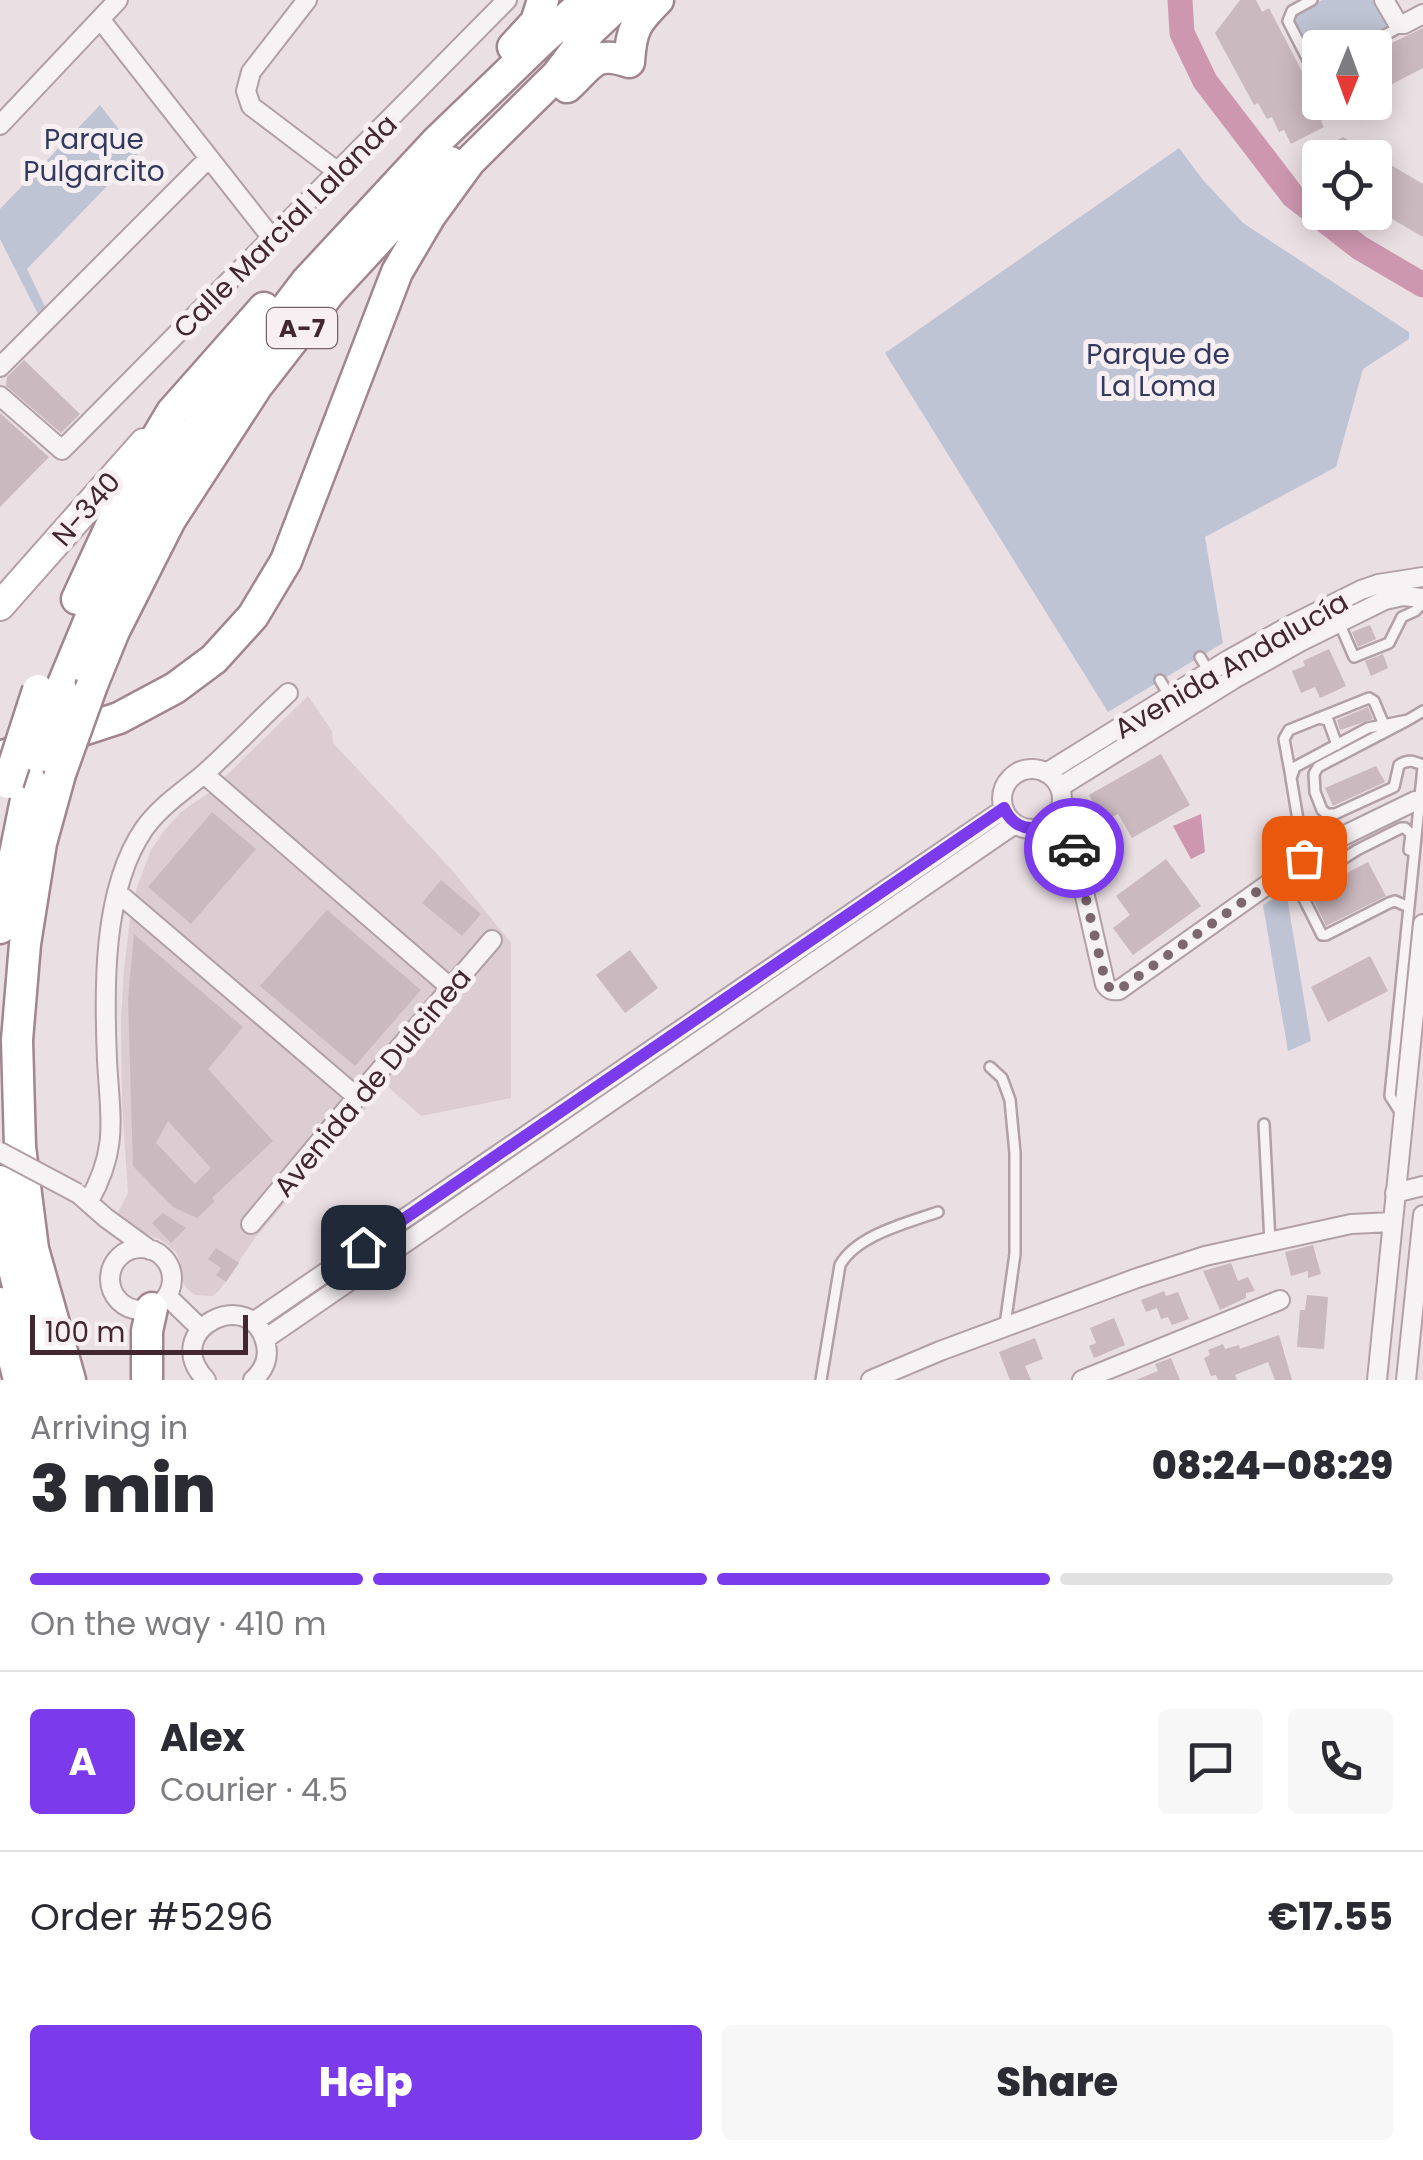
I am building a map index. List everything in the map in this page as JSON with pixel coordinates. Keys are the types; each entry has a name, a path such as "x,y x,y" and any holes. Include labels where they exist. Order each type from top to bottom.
{"highway":[{"path":"473,106 488,76 536,22 542,0"},
{"name":"A-7","path":"0,928 25,774 49,689 180,452 306,282 438,140 473,106 589,15 624,0"},
{"path":"430,216 598,58 609,55 629,62 636,22 658,0"},
{"path":"0,820 25,774 176,688 214,658 253,616 286,561 397,272 470,160 557,75 589,15"},
{"name":"A-7","path":"70,1380 33,1249 20,1146 17,1040 25,944 38,860 25,774 92,685 114,631 170,520 256,386 330,292 432,180 530,84 589,15"},
{"path":"49,689 135,474 172,412 374,189 438,140"},
{"path":"0,1181 10,1258 42,1380"},
{"path":"147,1380 146,1331 159,1302"},
{"path":"0,1303 19,1380"},
{"path":"0,1350 11,1380"}],"main road":[{"name":"N-340","path":"0,606 172,412"}],"street":[{"path":"0,125 118,0"},
{"path":"307,0 251,72 246,91 252,106 338,172"},
{"name":"Calle Marcial Lalanda","path":"0,396 62,450 507,0"},
{"path":"1384,0 1395,20 1404,24 1423,14"},
{"path":"100,19 272,238"},
{"path":"0,367 209,158"},
{"name":"Avenida Andalucía","path":"1053,780 1165,688 1204,664 1275,634 1361,590 1423,577"},
{"name":"Avenida Andalucía","path":"1053,780 1343,620 1385,600 1403,596 1423,598"},
{"path":"83,1197 98,1186 111,1145 106,999 110,942 128,860 143,830 164,805 204,774 288,692"},
{"path":"1032,769 1053,780 1062,801 1059,812 1045,826 1035,829 1009,816 1004,790 1014,775 1032,769"},
{"path":"204,774 451,988"},
{"path":"1059,812 1074,848 1106,984 1113,991 1304,858 1345,835 1422,802"},
{"path":"253,1322 1009,816"},
{"path":"265,1340 1009,816"},
{"path":"118,892 357,1097"},
{"path":"1377,1380 1403,1116 1412,913"},
{"name":"Avenida de Dulcinea","path":"251,1224 492,940"},
{"path":"0,1152 83,1197 165,1260 170,1269 170,1288 159,1302 132,1308 115,1296 110,1277 118,1259 132,1250 150,1250"},
{"path":"1395,1192 1423,1186"},
{"path":"1406,1380 1423,1215"},
{"path":"106,1218 118,1259"},
{"path":"871,1380 1137,1278 1205,1256 1351,1224 1392,1222"},
{"path":"1082,1380 1280,1300"},
{"path":"159,1302 200,1329"},
{"path":"205,1380 196,1370 194,1360 193,1348 200,1329 209,1320 231,1314 253,1322 265,1340 265,1364 253,1380"}],"lane":[{"path":"1302,48 1288,21 1292,11 1312,0"},
{"path":"1392,31 1404,24"},
{"path":"1343,620 1354,657 1389,643 1402,617 1415,611 1423,598"},
{"path":"1304,858 1286,734 1368,698 1374,700 1384,724"},
{"path":"1412,913 1423,766 1406,761 1399,765 1394,787 1335,814 1322,810 1314,774 1318,767 1423,711"},
{"path":"1318,718 1328,720 1337,745"},
{"path":"1291,778 1296,767 1368,728 1408,720"},
{"path":"1405,828 1411,834 1412,913 1395,902 1389,903 1322,935 1299,889 1357,850 1405,828"},
{"path":"990,1067 1002,1078 1010,1100 1016,1153 1015,1254 1004,1328"},
{"path":"1264,1124 1270,1242"},
{"path":"821,1380 840,1265 848,1252 889,1229 938,1212"}],"shaded area":[{"path":"308,696 332,731 333,743 452,870 511,943 511,1098 421,1116 386,1085 255,1238 219,1291 212,1296 195,1295 183,1282 176,1252 117,1214 128,1194 121,1020 130,921 137,887 151,850 163,832"},
{"path":"1201,814 1205,852 1191,859 1173,826"}],"green space":[{"path":"1323,0 1375,0 1389,26 1381,30 1302,30 1302,38 1295,19"},
{"name":"Parque Pulgarcito","path":"100,105 138,154 27,269 50,317 43,324 0,239 0,209"},
{"name":"Parque de La Loma","path":"1179,148 1243,223 1409,332 1409,339 1363,369 1336,467 1205,537 1223,643 1108,712 885,353"},
{"path":"1286,891 1311,1041 1288,1051 1263,905"}],"building":[{"path":"1240,0 1256,0 1262,12 1269,8 1302,72 1302,120 1323,120 1324,127 1291,144 1272,117 1267,119 1258,103 1254,105 1215,33"},
{"path":"1423,28 1423,68 1392,84 1392,43"},
{"path":"1392,166 1423,184 1423,237 1392,219"},
{"path":"24,360 80,414 61,433 6,386 7,377"},
{"path":"0,413 49,457 0,507"},
{"path":"1370,625 1376,639 1358,647 1352,632"},
{"path":"1329,649 1346,686 1320,698 1315,687 1301,693 1292,671"},
{"path":"1383,654 1388,668 1371,676 1365,661"},
{"path":"1368,707 1373,719 1340,730 1337,720"},
{"path":"1161,754 1190,805 1132,838 1118,814 1104,821 1089,795"},
{"path":"1376,766 1385,782 1333,806 1325,788"},
{"path":"212,812 256,849 191,924 148,887"},
{"path":"1166,859 1201,906 1133,955 1113,928 1130,915 1116,896"},
{"path":"1368,862 1386,896 1326,926 1310,892"},
{"path":"441,880 481,914 462,936 422,903"},
{"path":"327,910 421,990 355,1066 260,986"},
{"path":"134,934 243,1027 208,1069 273,1141 212,1198 215,1201 197,1218 173,1207 133,1166 128,999","holes":["168,1121 211,1168 195,1184 156,1143"]},
{"path":"630,950 658,988 625,1013 596,975"},
{"path":"1370,956 1388,991 1328,1022 1311,987"},
{"path":"163,1213 186,1228 171,1243 152,1223"},
{"path":"1313,1245 1321,1274 1308,1278 1308,1271 1291,1276 1285,1252"},
{"path":"216,1248 239,1263 226,1282 216,1275 221,1268 208,1259"},
{"path":"1231,1263 1238,1281 1248,1277 1255,1291 1220,1310 1203,1271"},
{"path":"1164,1291 1166,1296 1178,1292 1189,1319 1172,1325 1168,1317 1161,1319 1157,1308 1146,1312 1141,1300"},
{"path":"1307,1295 1328,1297 1324,1349 1297,1347 1300,1310 1305,1310"},
{"path":"1114,1318 1125,1345 1094,1358 1089,1346 1096,1343 1090,1328"},
{"path":"1279,1335 1292,1380 1275,1380 1268,1362 1235,1375 1237,1380 1211,1376 1204,1358 1210,1355 1208,1350 1223,1344 1225,1349 1239,1345 1240,1349"},
{"path":"1035,1338 1043,1359 1025,1366 1031,1380 1010,1380 999,1352"},
{"path":"1171,1358 1180,1380 1136,1380 1158,1371 1155,1364"}],"waterway":[{"path":"1180,0 1182,33 1205,81 1293,196 1360,248 1423,285"}],"way so far":[{"path":"1074,848 1106,984 1113,991 1304,858"}],"route":[{"path":"363,1247 1004,808 1015,824 1035,829 1054,820 1059,812 1074,848"}]}
